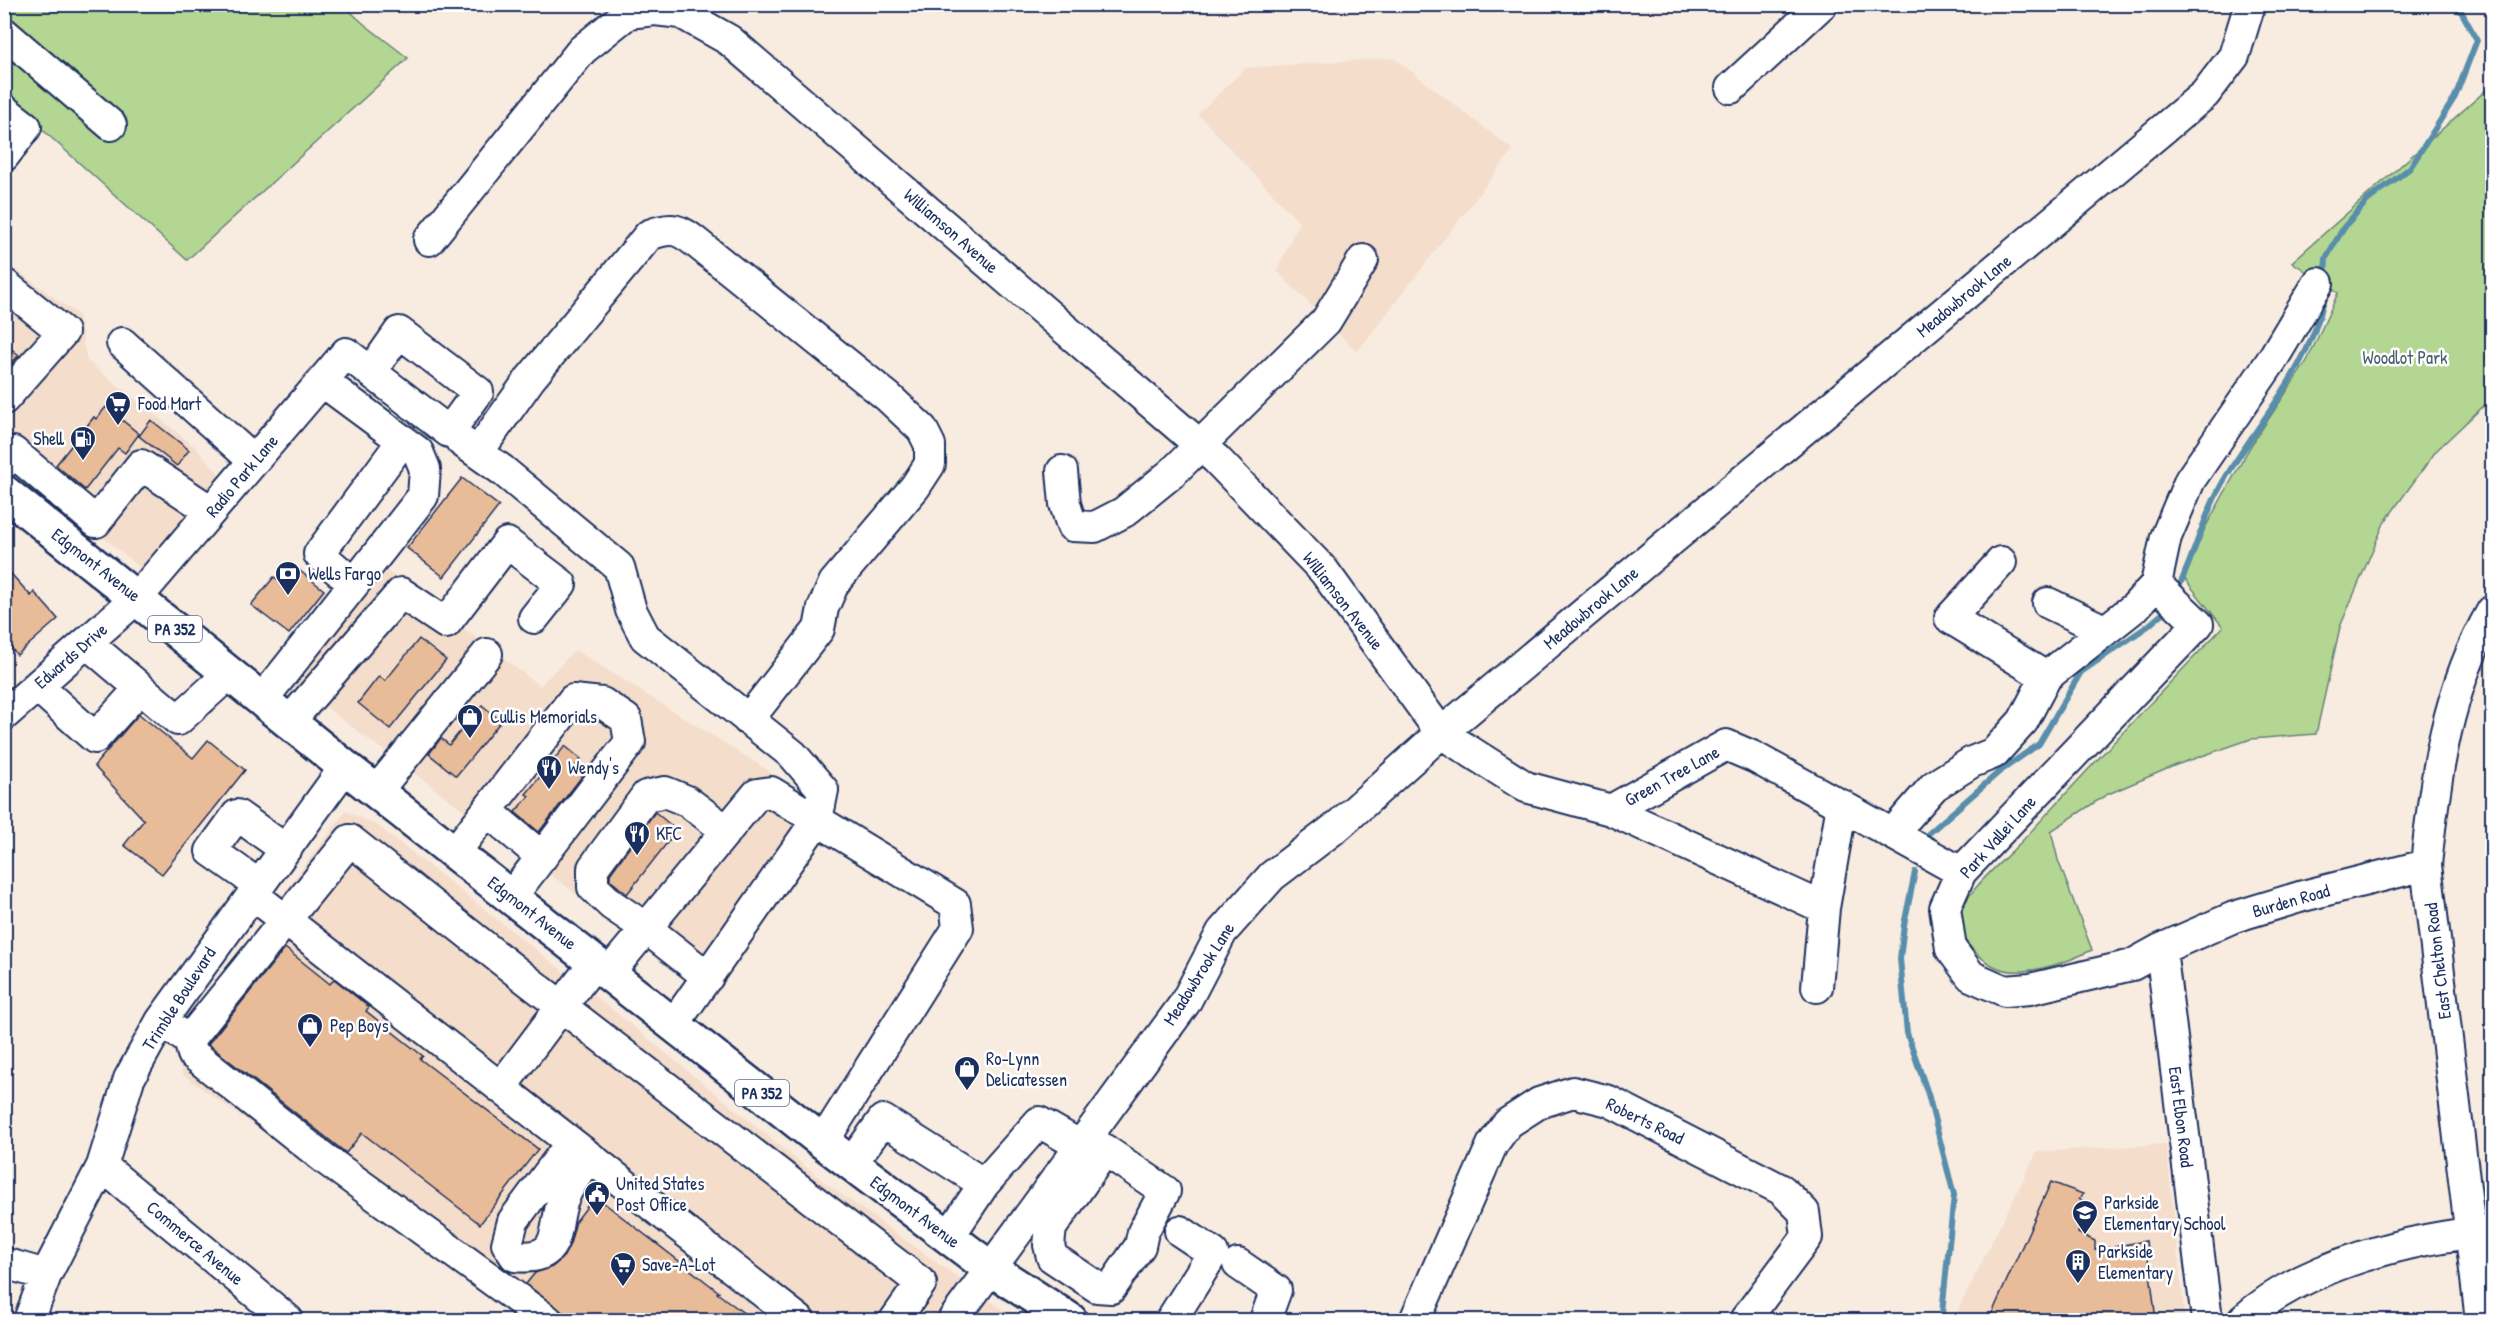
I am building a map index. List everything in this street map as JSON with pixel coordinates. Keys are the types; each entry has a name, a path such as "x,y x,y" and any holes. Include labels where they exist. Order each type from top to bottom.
{"main road":[{"name":"Edgmont Avenue","path":"4,492 376,792 851,1164 948,1238 1065,1319"}],"street":[{"path":"1731,88 1822,4"},
{"name":"Meadowbrook Lane","path":"952,1320 1091,1145 1185,1002 1222,932 1272,876 1340,825 1442,733 2205,94 2234,56 2250,4"},
{"name":"Williamson Avenue","path":"429,240 582,50 628,13 685,7 729,40 1200,444 1324,571 1442,733"},
{"path":"4,33 111,125"},
{"path":"4,110 26,127 4,156"},
{"path":"478,452 530,379 649,235 666,229 682,232 698,243 888,397 922,429 930,445 930,464 915,487 834,584 823,608 819,629 748,720"},
{"path":"1062,471 1065,504 1072,526 1095,527 1124,512 1172,473 1326,321 1363,260"},
{"path":"1893,833 1934,786 1972,762 1994,753 2024,721 2046,676 2135,607 2156,584 2166,537 2190,480 2272,360 2318,283"},
{"path":"4,284 63,332 4,399"},
{"path":"449,432 478,392 399,332 371,372 449,432 502,470 618,567 631,610 645,637 793,755 823,790 817,820 674,1024"},
{"path":"122,343 254,461"},
{"name":"Radio Park Lane","path":"137,598 346,353 371,372"},
{"path":"262,700 423,496 425,469 418,452 322,381"},
{"path":"354,584 319,554 403,441"},
{"path":"4,464 13,452 96,522 141,465 211,511"},
{"path":"289,722 401,593 446,623 507,543 561,584 534,618"},
{"path":"2001,562 1950,618 2046,676"},
{"name":"Park Vallei Lane","path":"2156,584 2190,616 1961,872 1945,908 1951,948 1971,976 2005,991 2030,989 2132,965 2161,949"},
{"name":"Edwards Drive","path":"16,699 87,643 137,598"},
{"path":"2048,603 2104,630"},
{"name":"East Chelton Road","path":"2481,1320 2481,1232 2426,865 2433,795 2443,738 2457,686 2482,628 2493,611"},
{"path":"87,643 178,720 230,674"},
{"path":"376,792 487,654"},
{"path":"16,699 95,738 140,688"},
{"path":"455,852 573,700 602,703 626,719 630,742 512,897"},
{"name":"Green Tree Lane","path":"1442,733 1526,787 1611,810 1726,745 1754,757 1961,872"},
{"name":"Trimble Boulevard","path":"29,1320 46,1275 102,1166 129,1079 161,1020 345,767"},
{"path":"708,977 646,928 612,905 593,887 593,868 646,796 665,792 687,801 727,831"},
{"path":"501,1087 562,1006 646,928 757,794 771,792 955,904 958,928 823,1142"},
{"path":"1817,987 1824,908 1842,805"},
{"path":"1611,810 1824,908"},
{"path":"487,811 542,857"},
{"path":"285,849 237,815 211,851 255,889 285,920 799,1320"},
{"path":"189,1040 350,840 921,1283 902,1318"},
{"name":"Burden Road","path":"2161,949 2234,917 2303,896 2426,865"},
{"name":"East Elbon Road","path":"2161,949 2206,1320"},
{"path":"161,1020 189,1040 193,1054 285,1128 547,1320"},
{"name":"Roberts Road","path":"1415,1320 1492,1146 1508,1123 1539,1103 1573,1092 1609,1101 1782,1190 1804,1212 1806,1237 1744,1320"},
{"path":"851,1164 883,1120 984,1184"},
{"path":"948,1238 984,1184 1039,1122 1091,1145 1165,1191 1143,1232 1140,1246 1111,1288 1097,1287 1052,1257 1049,1245 1051,1228 1091,1145"},
{"path":"581,1150 572,1182 563,1200 556,1236 545,1251 533,1258 515,1256 507,1244 513,1221 581,1150"},
{"name":"Commerce Avenue","path":"102,1166 288,1320"},
{"path":"1171,1320 1213,1253 1180,1231"},
{"path":"2243,1320 2292,1286 2344,1263 2407,1243 2481,1232"},
{"path":"495,1281 515,1256"},
{"path":"4,1263 46,1275"},
{"path":"1238,1264 1276,1290 1265,1320"},
{"path":"1065,1319 1097,1287"}],"shaded area":[{"path":"1394,58 1513,150 1357,352 1277,271 1299,222 1198,114 1246,68"},
{"path":"4,261 78,315 87,361 194,446 221,476 143,570 5,456"},
{"path":"387,571 540,686 575,650 761,766 838,819 715,997 293,683"},
{"path":"346,811 378,826 614,1011 827,1184 1017,1320 529,1320 183,1075 170,1043"},
{"name":"Parkside Elementary School","path":"2166,1144 2185,1320 1953,1320 2037,1152"}],"green space":[{"path":"5,5 343,5 408,58 187,260 5,96"},
{"name":"Woodlot Park","path":"2492,85 2492,398 2436,451 2384,523 2340,627 2316,734 2251,739 2176,765 2106,795 2051,831 2058,860 2092,950 2070,960 2043,968 2015,971 1992,965 1970,946 1962,933 1960,914 1970,895 2223,627 2184,578 2205,528 2250,447 2307,361 2338,293 2292,262"}],"building":[{"path":"4,343 19,355 4,372"},
{"name":"Shell","path":"106,407 139,434 125,453 118,448 85,490 56,465 94,417 96,419"},
{"path":"151,420 189,450 177,466 139,436"},
{"path":"462,478 499,506 444,577 407,548"},
{"name":"Wells Fargo","path":"290,563 324,590 289,634 251,605 274,577 277,579"},
{"path":"4,566 31,596 34,592 58,619 17,655 4,640"},
{"path":"419,639 446,660 390,729 358,703 379,676 385,681"},
{"name":"Cullis Memorials","path":"482,705 501,721 456,776 429,754 441,738 449,745"},
{"path":"139,714 193,758 208,740 245,770 162,874 124,845 144,820 94,766"},
{"name":"Wendy's","path":"565,746 581,759 574,768 583,775 539,832 515,812 529,796 526,794"},
{"name":"KFC","path":"655,812 673,827 667,835 671,838 627,894 610,880 610,874"},
{"name":"Pep Boys","path":"285,948 330,984 334,979 369,1007 366,1011 423,1056 420,1059 538,1149 480,1224 362,1133 346,1153 208,1044"},
{"name":"Parkside Elementary","path":"2051,1182 2083,1194 2079,1199 2089,1204 2078,1233 2095,1241 2095,1250 2146,1241 2156,1320 1989,1320"},
{"path":"595,1196 753,1320 573,1320 526,1284 535,1273 552,1267 564,1256 576,1221"}],"waterway":[{"path":"2325,277 2326,258 2344,227 2368,200 2410,168 2455,97 2477,40 2457,4"},
{"path":"2176,593 2219,489 2296,369 2308,347 2324,299"},
{"path":"1928,834 1999,772 2039,744 2081,672 2148,626 2169,608"},
{"path":"1915,872 1904,925 1900,959 1907,1033 1928,1094 1954,1195 1942,1313 1938,1320"}],"place":[{"name":"Food Mart","path":"118,427"},
{"name":"Shell","path":"83,462"},
{"name":"Wells Fargo","path":"288,597"},
{"name":"Cullis Memorials","path":"470,740"},
{"name":"Wendy's","path":"549,791"},
{"name":"KFC","path":"637,857"},
{"name":"Pep Boys","path":"310,1049"},
{"name":"Ro-Lynn Delicatessen","path":"967,1092"},
{"name":"United States Post Office","path":"597,1217"},
{"name":"Parkside Elementary School","path":"2085,1236"},
{"name":"Parkside Elementary","path":"2078,1285"},
{"name":"Save-A-Lot","path":"623,1288"}]}
